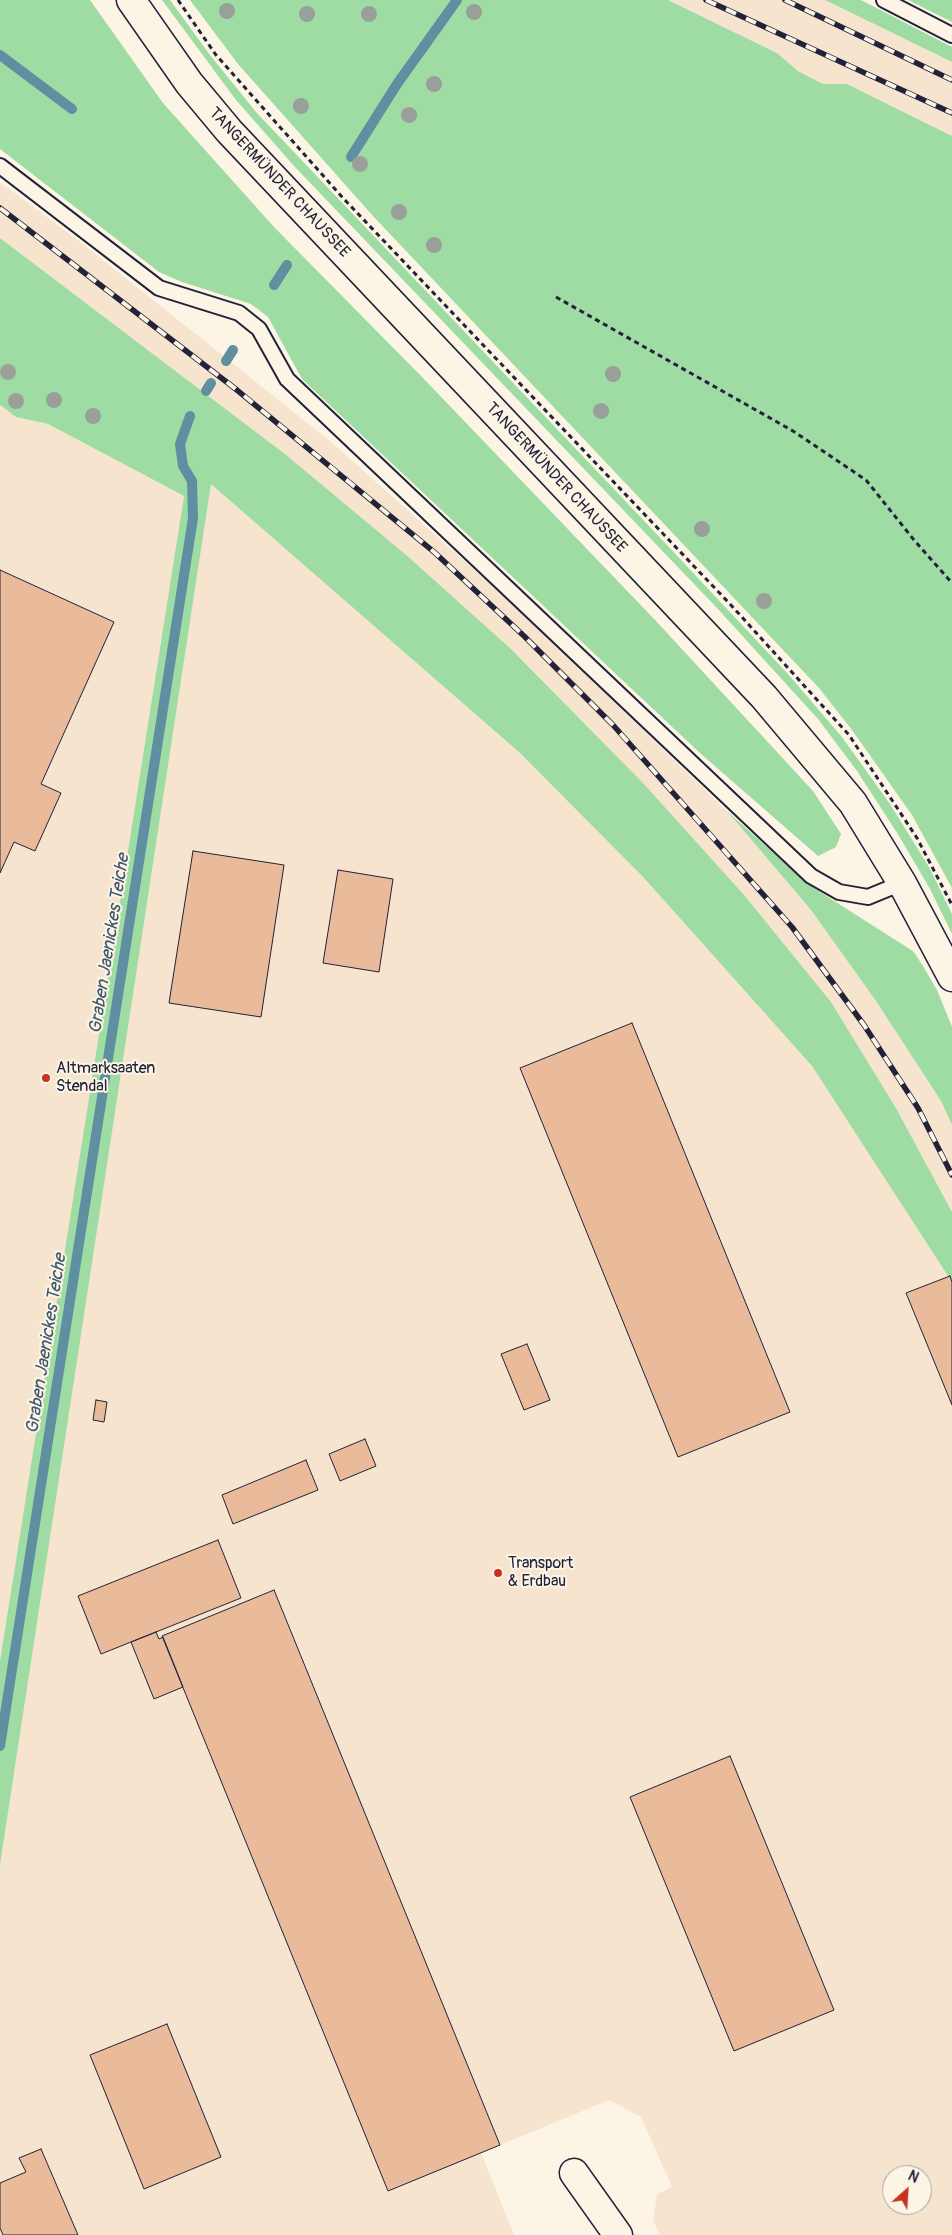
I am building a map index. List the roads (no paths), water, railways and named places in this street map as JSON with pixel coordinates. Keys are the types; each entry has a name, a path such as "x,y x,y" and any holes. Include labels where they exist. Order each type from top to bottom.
{"main road":[{"name":"TANGERMÜNDER CHAUSSEE","path":"131,0 189,83 259,164 764,697 853,803 902,882 952,978"},
{"path":"574,2173 618,2235"}],"lane":[{"path":"884,0 952,35"},
{"path":"0,166 159,288 238,313 259,329 287,379 810,876 839,892 868,897 902,882"}],"waterway":[{"name":"Graben Jaenickes Teiche","path":"351,157 397,84 457,0"},
{"path":"0,55 72,109"},
{"name":"Graben Jaenickes Teiche","path":"274,285 287,265"},
{"name":"Graben Jaenickes Teiche","path":"226,361 233,350"},
{"name":"Graben Jaenickes Teiche","path":"206,391 211,383"},
{"name":"Graben Jaenickes Teiche","path":"0,1746 193,518 192,481 183,466 180,444 190,416"}],"railway":[{"path":"706,0 952,113"},
{"path":"785,0 952,80"},
{"path":"0,208 237,390 433,551 524,636 613,725 792,927 864,1025 918,1108 952,1175"}],"place":[{"name":"Altmarksaaten Stendal","path":"46,1078"},
{"name":"Transport & Erdbau","path":"498,1573"}]}
